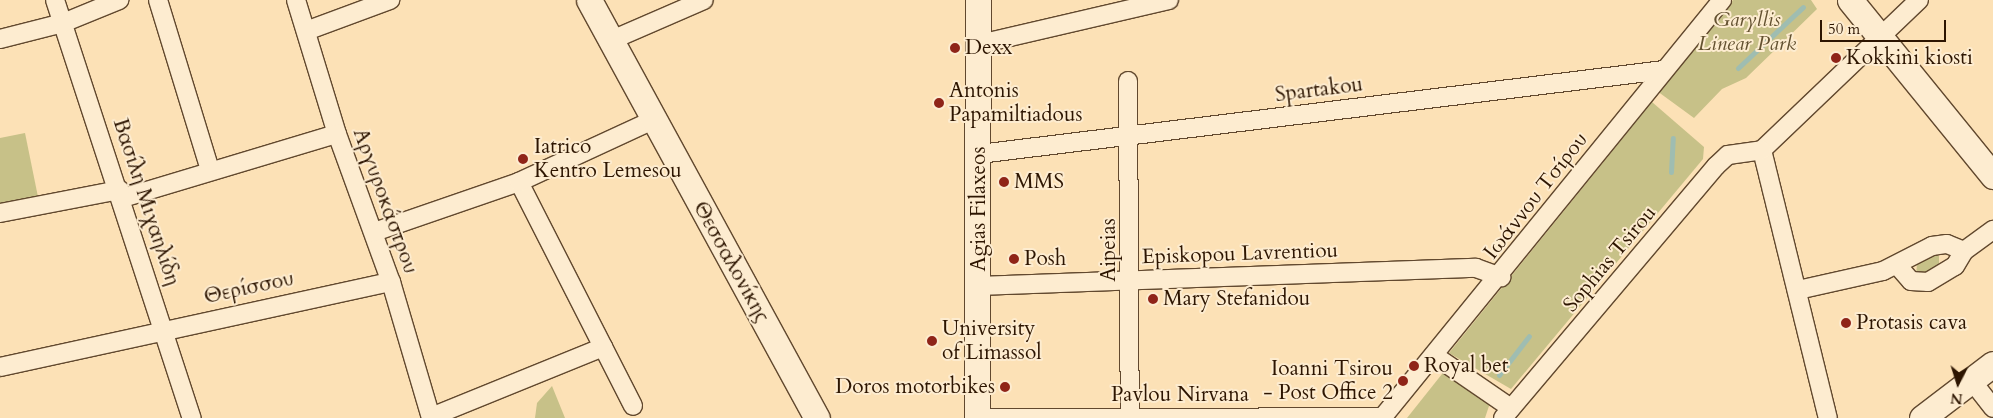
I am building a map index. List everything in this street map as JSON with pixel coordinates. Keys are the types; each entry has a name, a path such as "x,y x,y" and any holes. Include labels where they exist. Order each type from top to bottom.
{"street":[{"name":"Βασίλη Μιχαηλίδη","path":"55,0 121,194 192,418"},
{"path":"0,39 63,23 119,0"},
{"path":"158,0 210,170"},
{"name":"Αργυροκάστρου","path":"296,0 337,134 391,282 431,417"},
{"path":"306,31 390,0"},
{"name":"Θεσσαλονίκης","path":"589,0 817,418"},
{"path":"612,40 704,0"},
{"name":"Agias Filaxeos","path":"977,418 980,44 978,0"},
{"path":"980,44 1169,0"},
{"name":"Ιωάννου Τσίρου","path":"1382,418 1501,277 1664,70 1722,0"},
{"path":"1850,0 1878,38 1993,176"},
{"path":"1829,418 1762,150 1919,0"},
{"name":"Spartakou","path":"979,154 1131,137 1664,70"},
{"name":"Aipeias","path":"1128,81 1131,137 1130,418"},
{"path":"374,232 519,182 653,120"},
{"path":"0,213 121,194 337,134"},
{"name":"Sophias Tsirou","path":"1507,413 1716,166 1728,155 1762,150"},
{"path":"519,182 633,406"},
{"path":"1898,266 1911,281 1928,282 1955,266 1964,250 1993,230"},
{"path":"1798,290 1898,266 1932,246 1947,244 1964,250"},
{"name":"Episkopou Lavrentiou","path":"978,286 1476,268 1501,277"},
{"name":"Θερίσσου","path":"0,367 163,329 391,282"},
{"path":"431,417 603,348"},
{"path":"1434,356 1507,413"},
{"path":"1922,418 1993,364"},
{"path":"1972,381 1993,408"},
{"name":"Pavlou Nirvana","path":"977,418 1382,418"}],"green space":[{"name":"Garyllis Linear Park","path":"1733,0 1811,0 1817,9 1746,78 1722,89 1694,118 1657,91"},
{"path":"1652,102 1704,147 1703,159 1511,389 1449,353"},
{"path":"25,133 38,197 0,204 0,138"},
{"path":"1931,254 1939,256 1939,266 1929,274 1916,274 1917,265"},
{"path":"1446,369 1490,403 1485,418 1407,418"},
{"path":"552,386 565,418 535,418 537,403"}],"waterway":[{"path":"1738,68 1803,7"},
{"path":"1671,172 1673,138"},
{"path":"1499,375 1529,336"}],"place":[{"name":"Dexx","path":"955,48"},
{"name":"Kokkini kiosti","path":"1836,58"},
{"name":"Antonis Papamiltiadous","path":"939,103"},
{"name":"Iatrico Kentro Lemesou","path":"523,159"},
{"name":"MMS","path":"1004,182"},
{"name":"Posh","path":"1014,259"},
{"name":"Mary Stefanidou","path":"1153,299"},
{"name":"Protasis cava","path":"1846,323"},
{"name":"University of Limassol","path":"932,341"},
{"name":"Royal bet","path":"1414,366"},
{"name":"Ioanni Tsirou - Post Office 2","path":"1403,381"},
{"name":"Doros motorbikes","path":"1005,387"}]}
